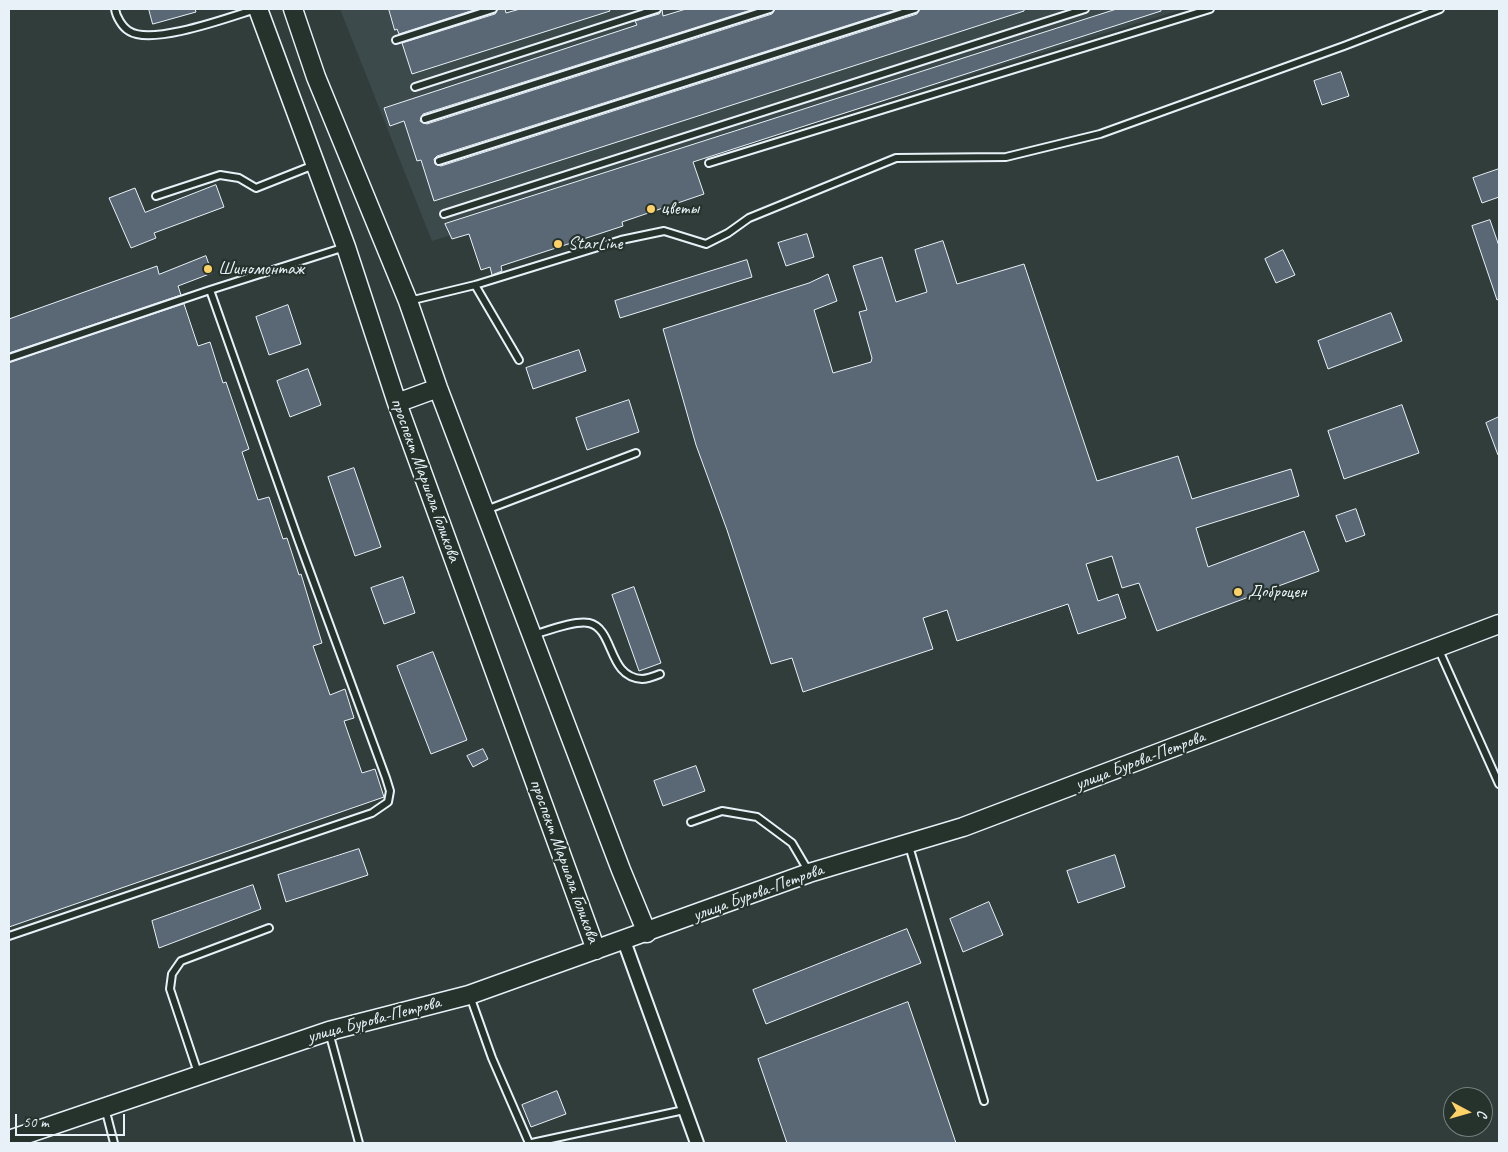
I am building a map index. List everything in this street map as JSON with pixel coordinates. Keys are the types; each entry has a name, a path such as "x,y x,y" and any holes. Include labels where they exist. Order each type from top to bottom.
{"main road":[{"name":"проспект Маршала Голикова","path":"258,9 346,247 397,403 596,950"},
{"path":"293,9 316,77 408,302 438,388 620,870 647,933"},
{"path":"397,403 438,388"},
{"name":"улица Бурова-Петрова","path":"9,1140 198,1074 329,1031 469,995 647,933 809,873 963,827 1499,624"}],"street":[{"name":"проспект Маршала Голикова","path":"624,941 696,1143"}],"lane":[{"path":"115,9 116,16 129,31 149,36 182,31 258,9"},
{"path":"396,40 493,9"},
{"path":"415,87 657,9"},
{"path":"425,120 770,9"},
{"path":"440,161 916,9"},
{"path":"444,214 1085,9"},
{"path":"709,163 1210,9"},
{"path":"408,302 621,240 664,231 706,244 728,233 749,218 896,158 1006,156 1100,134 1344,46 1440,9"},
{"path":"156,196 220,176 239,178 256,188 315,165"},
{"path":"9,358 210,290 346,247"},
{"path":"475,284 519,360"},
{"path":"9,936 372,813 388,802 390,791 386,778 298,539 210,290"},
{"path":"484,510 636,453"},
{"path":"532,635 568,625 589,623 600,629 616,664 626,675 642,679 660,674"},
{"path":"1438,647 1499,784"},
{"path":"691,822 722,812 757,816 792,843 809,873"},
{"path":"908,842 984,1101"},
{"path":"198,1074 170,989 172,974 181,961 269,928"},
{"path":"469,995 492,1058 531,1143 684,1110"},
{"path":"329,1031 359,1143"},
{"path":"105,1107 114,1143"}],"shaded area":[{"path":"340,9 1183,9 432,241"}],"building":[{"path":"149,9 195,9 196,12 153,24"},
{"path":"389,9 477,9 399,34 397,29 395,30"},
{"path":"498,9 505,9 506,13 520,9 609,9 610,11 412,74 402,43 495,14"},
{"path":"662,9 663,16 686,9 754,9 423,114 420,121 427,124 772,14 775,9 899,9 437,156 434,159 435,164 441,166 917,14 920,9 1024,9 1024,11 434,201 421,160 417,161 404,121 390,126 384,108 637,25 635,21 659,14"},
{"path":"1117,9 1161,9 1161,11 693,162 704,194 622,222 623,226 501,266 502,271 492,275 490,267 481,270 469,234 452,239 445,224"},
{"path":"1341,72 1349,96 1322,105 1314,81"},
{"path":"1499,169 1499,197 1482,203 1473,178"},
{"path":"216,185 224,207 154,233 156,238 131,248 109,198 135,188 145,212"},
{"path":"1490,220 1499,246 1499,299 1497,300 1472,226"},
{"path":"807,234 814,257 786,266 778,243"},
{"path":"943,241 957,284 1024,264 1097,481 1178,456 1192,499 1291,469 1299,496 1196,528 1208,567 1304,531 1319,571 1157,631 1139,583 1122,588 1112,556 1086,564 1098,601 1118,594 1126,618 1078,634 1068,604 957,641 947,610 923,618 933,649 803,692 792,658 771,664 727,530 696,445 663,329 809,283 828,274 837,301 814,310 833,373 871,362 872,358 859,312 867,310 853,266 882,257 896,302 927,292 915,250"},
{"path":"1283,250 1295,275 1276,283 1265,259"},
{"path":"206,256 212,273 178,286 181,295 9,353 9,319 157,266 159,274"},
{"path":"747,260 752,277 620,318 615,301"},
{"path":"184,304 198,346 210,342 223,383 226,382 249,449 242,452 258,500 269,497 283,539 287,538 299,575 301,574 322,643 313,646 330,695 345,689 354,718 344,721 362,773 375,769 384,797 9,927 9,363"},
{"path":"288,305 301,344 269,355 256,317"},
{"path":"1391,313 1402,341 1328,369 1318,341"},
{"path":"579,350 586,371 533,389 526,368"},
{"path":"308,369 321,405 290,417 277,381"},
{"path":"629,400 639,432 587,450 576,418"},
{"path":"1402,405 1419,453 1344,479 1328,431"},
{"path":"1499,417 1499,455 1498,455 1486,423"},
{"path":"354,468 381,547 355,556 328,477"},
{"path":"1356,509 1365,535 1346,542 1336,516"},
{"path":"403,577 415,613 384,624 371,588"},
{"path":"634,587 661,663 639,671 612,595"},
{"path":"433,652 467,740 431,754 397,666"},
{"path":"483,749 488,759 473,767 467,756"},
{"path":"696,766 705,791 663,806 654,781"},
{"path":"359,849 368,875 286,902 278,875"},
{"path":"1115,855 1125,887 1078,903 1067,871"},
{"path":"253,885 261,909 159,948 152,921"},
{"path":"989,902 1003,935 963,952 950,919"},
{"path":"907,929 921,963 766,1024 753,990"},
{"path":"908,1002 956,1143 787,1143 758,1059"},
{"path":"557,1091 566,1114 531,1127 522,1105"}],"place":[{"name":"цветы","path":"651,209"},
{"name":"StarLine","path":"558,244"},
{"name":"Шиномонтаж","path":"208,269"},
{"name":"Доброцен","path":"1238,592"}]}
